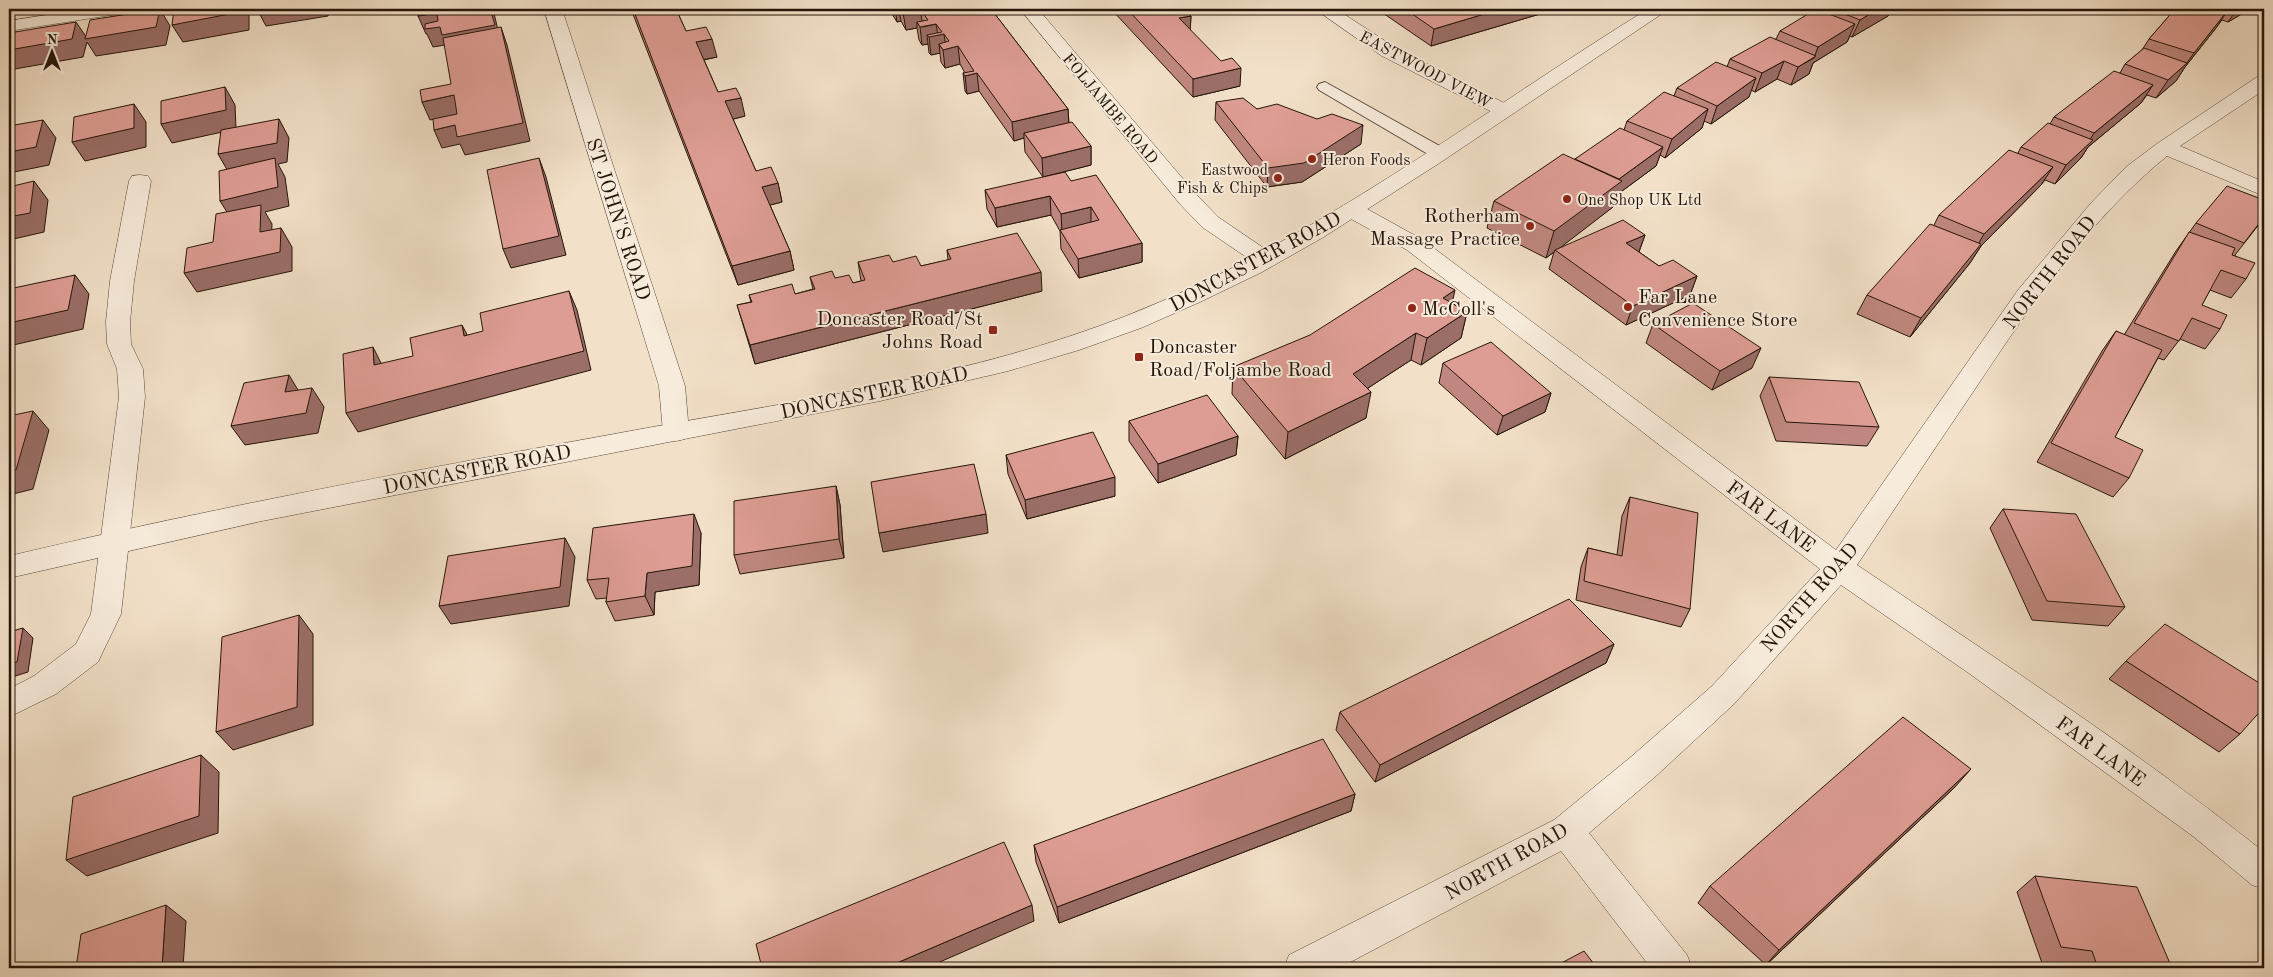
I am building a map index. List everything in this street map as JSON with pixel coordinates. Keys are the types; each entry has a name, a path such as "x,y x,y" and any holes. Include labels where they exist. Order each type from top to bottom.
{"street":[{"path":"9,26 118,9"},
{"name":"ST JOHN'S ROAD","path":"552,9 672,386 676,432"},
{"name":"FOLJAMBE ROAD","path":"1029,9 1188,199 1210,222 1266,260"},
{"name":"EASTWOOD VIEW","path":"1324,9 1389,52 1503,110"},
{"name":"DONCASTER ROAD","path":"9,566 116,541 872,395 1038,354 1102,334 1192,298 1266,260 1352,210 1660,9"},
{"name":"NORTH ROAD","path":"1302,968 1566,831 1644,766 1722,695 1839,568 2026,295 2099,208 2134,172 2165,147 2264,81"},
{"path":"2165,147 2264,190"},
{"path":"9,704 45,685 87,653 106,614 132,397 130,369 119,344 118,322 122,281 140,181"},
{"name":"FAR LANE","path":"1352,210 1415,245 1839,568 1982,665 2198,820 2264,873"},
{"path":"1566,831 1674,968"}],"lane":[{"path":"1325,87 1439,153"}],"building":[{"path":"160,9 156,27 85,39 90,20"},
{"path":"174,9 240,9 240,12 172,25"},
{"path":"417,9 490,9 495,25 442,35 440,27 425,29 425,24 438,21 437,13 418,16"},
{"path":"633,9 676,9 686,31 706,27 712,39 696,42 718,92 736,88 741,98 725,101 756,171 771,167 778,183 762,187 790,251 732,266"},
{"path":"901,9 920,9 903,13"},
{"path":"920,9 991,9 1068,109 1012,122 977,73 965,76 963,73 974,71 958,46 943,50 939,44 949,41 944,34 929,37 927,35 942,32 936,24 920,27 917,22 928,20"},
{"path":"1127,9 1184,9 1191,16 1179,18 1221,61 1232,58 1241,68 1193,79"},
{"path":"1405,9 1501,9 1434,29"},
{"path":"1816,9 1855,24 1818,47 1780,31"},
{"path":"1832,9 1878,9 1860,20"},
{"path":"2175,9 2228,10 2194,53 2149,39"},
{"path":"76,22 72,39 9,50 9,33"},
{"path":"501,27 523,123 457,137 455,125 434,130 433,119 457,114 454,95 422,102 420,90 451,84 443,38"},
{"path":"1770,37 1816,56 1798,67 1784,61 1762,73 1730,59"},
{"path":"2144,48 2187,63 2168,80 2125,64"},
{"path":"1716,62 1756,78 1717,106 1677,88"},
{"path":"2114,71 2153,85 2094,133 2054,117"},
{"path":"225,87 226,110 161,124 161,101"},
{"path":"1664,92 1708,109 1672,139 1627,121"},
{"path":"1243,98 1257,109 1277,104 1317,119 1332,114 1363,125 1304,163 1268,168 1216,102"},
{"path":"134,104 134,128 72,142 74,117"},
{"path":"279,119 277,143 218,154 221,130"},
{"path":"43,120 36,147 9,152 9,126"},
{"path":"1072,122 1091,146 1042,158 1024,133"},
{"path":"2048,123 2093,140 2066,165 2021,147"},
{"path":"1620,128 1663,147 1619,179 1575,159"},
{"path":"2009,150 2053,167 1984,234 1939,215"},
{"path":"1563,154 1622,181 1554,231 1494,201"},
{"path":"275,158 278,187 220,201 219,171"},
{"path":"539,158 559,236 503,249 487,170"},
{"path":"1065,172 1071,181 1096,175 1142,243 1078,259 1060,230 1099,220 1091,207 1061,214 1050,196 995,208 985,190"},
{"path":"34,181 30,213 9,217 9,187"},
{"path":"2227,186 2264,200 2264,217 2244,243 2196,223"},
{"path":"261,205 260,232 281,228 280,252 184,273 187,248 213,242 216,214"},
{"path":"1623,220 1645,235 1626,243 1659,266 1673,260 1697,276 1633,306 1555,250"},
{"path":"1930,224 1981,244 1921,318 1867,295"},
{"path":"2189,232 2235,248 2232,255 2255,263 2246,279 2221,270 2202,305 2227,315 2220,329 2192,318 2179,341 2134,323"},
{"path":"1017,233 1041,272 750,345 737,305 752,302 749,295 792,284 795,294 815,289 810,277 832,271 835,278 849,275 853,283 865,280 858,262 889,255 893,262 916,256 921,266 951,259 947,250"},
{"path":"1415,268 1455,290 1443,298 1467,312 1427,338 1416,333 1353,374 1371,392 1288,432 1233,367 1310,335"},
{"path":"75,275 68,310 9,323 9,289"},
{"path":"569,291 584,351 346,413 343,354 373,347 374,365 413,356 410,338 462,325 464,336 483,331 480,313"},
{"path":"1693,303 1761,348 1720,371 1653,324"},
{"path":"2116,331 2162,350 2115,437 2143,450 2129,478 2051,443"},
{"path":"1491,342 1551,393 1503,416 1443,363"},
{"path":"289,375 285,392 312,388 306,413 231,426 244,383"},
{"path":"1769,377 1859,382 1879,427 1786,422"},
{"path":"1207,395 1238,436 1158,464 1129,421"},
{"path":"33,411 16,470 9,472 9,416"},
{"path":"1093,432 1115,477 1025,500 1006,455"},
{"path":"974,464 986,514 879,533 871,482"},
{"path":"836,486 839,539 734,555 734,501"},
{"path":"1630,497 1698,513 1690,609 1584,581 1588,548 1622,556"},
{"path":"2003,509 2076,514 2125,607 2047,601"},
{"path":"694,514 692,566 647,573 645,596 606,602 609,578 587,580 593,528"},
{"path":"565,538 560,587 439,606 448,556"},
{"path":"1569,599 1614,644 1380,765 1340,712"},
{"path":"299,615 297,707 216,732 222,637"},
{"path":"2165,624 2264,686 2264,707 2240,734 2126,661"},
{"path":"23,628 17,662 9,665 9,632"},
{"path":"1903,717 1971,769 1779,950 1710,886"},
{"path":"1323,739 1355,794 1057,907 1034,845"},
{"path":"201,755 199,816 66,860 73,797"},
{"path":"1004,842 1032,905 885,968 762,968 756,944"},
{"path":"2035,876 2137,887 2172,968 2098,968 2092,951 2061,947"},
{"path":"166,905 162,968 76,968 81,934"},
{"path":"1584,951 1597,968 1552,968"},
{"path":"719,963 719,968 694,968"}],"place":[{"name":"Heron Foods","path":"1312,159"},
{"name":"Eastwood Fish & Chips","path":"1278,178"},
{"name":"One Shop UK Ltd","path":"1567,199"},
{"name":"Rotherham Massage Practice","path":"1530,226"},
{"name":"Far Lane Convenience Store","path":"1628,307"},
{"name":"McColl's","path":"1412,308"},
{"name":"Doncaster Road/St Johns Road","path":"993,330"},
{"name":"Doncaster Road/Foljambe Road","path":"1139,357"}]}
